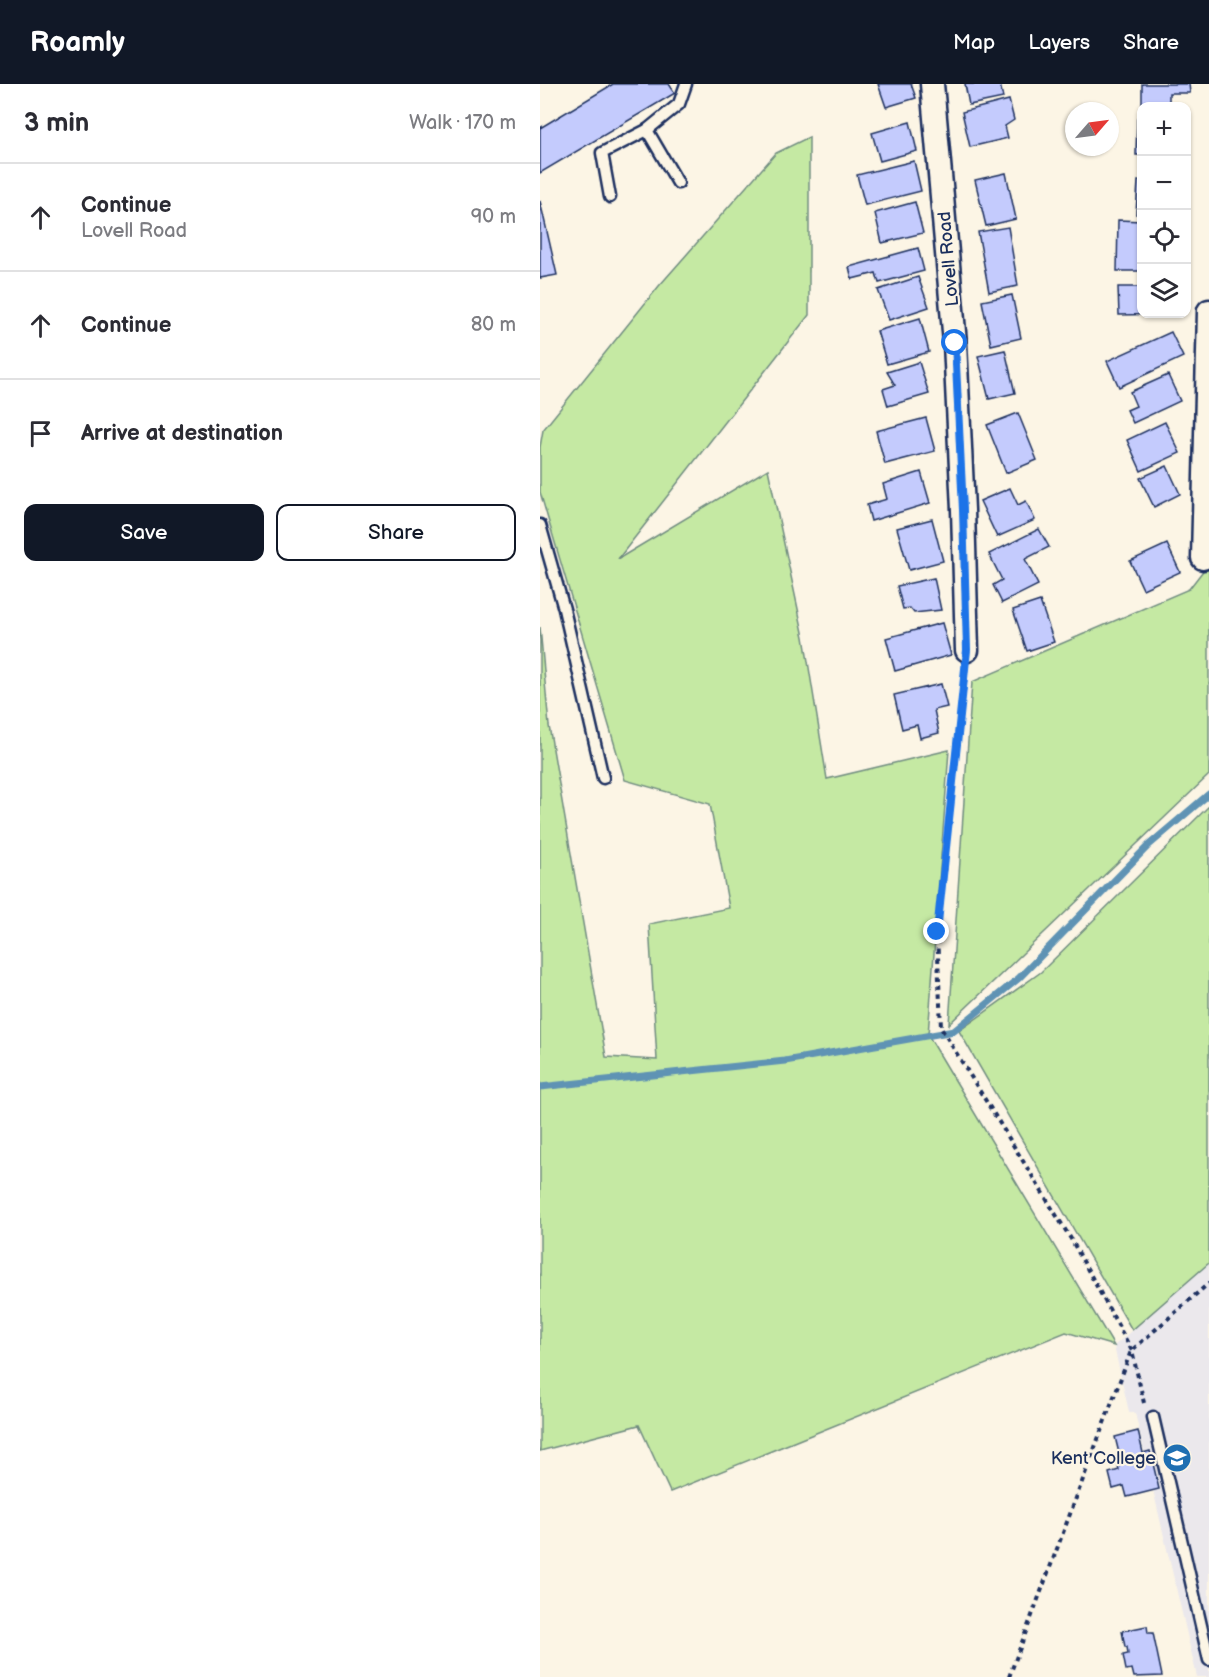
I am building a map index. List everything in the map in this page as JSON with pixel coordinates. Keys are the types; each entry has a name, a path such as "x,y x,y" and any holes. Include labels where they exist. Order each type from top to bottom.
{"street":[{"name":"Lovell Road","path":"932,84 955,343 967,650"},
{"path":"1203,558 1209,311"}],"lane":[{"path":"610,197 602,153 647,130 680,104 686,84"},
{"path":"647,130 678,183"},
{"path":"540,525 564,609 603,778"},
{"path":"1153,1417 1209,1660"}],"path":[{"path":"967,650 937,932 941,1028 1071,1239 1131,1351 1147,1416 1153,1417"},
{"path":"1010,1677 1131,1351 1209,1283"}],"shaded area":[{"name":"Kent College","path":"1209,1263 1209,1677 1197,1677 1135,1413 1129,1412 1114,1346"}],"green space":[{"path":"809,137 809,315 618,559 768,469 804,637 827,779 949,750 928,1035 1114,1346 1066,1332 670,1492 639,1425 540,1451 540,627 549,726 606,1057 657,1060 649,924 729,908 710,804 625,780 540,492 540,447 543,430 659,286 776,153"},
{"path":"1209,563 1209,775 949,1024 972,682 1189,589"},
{"path":"1209,806 1209,1263 1132,1330 959,1031 1041,972"}],"building":[{"path":"613,84 669,84 675,93 540,173 540,128"},
{"path":"878,84 911,84 916,98 886,107"},
{"path":"965,84 1000,84 1003,98 969,105"},
{"path":"1142,84 1189,84 1190,93 1169,93 1169,102 1142,102"},
{"path":"1009,100 1014,120 1005,126 1008,138 970,147 962,112"},
{"path":"910,122 917,151 880,161 872,133"},
{"path":"914,161 921,191 865,205 857,175"},
{"path":"1006,173 1016,219 986,226 975,180"},
{"path":"540,201 557,275 540,278"},
{"path":"915,202 923,233 882,243 875,213"},
{"path":"1118,220 1137,221 1137,271 1117,271"},
{"path":"1008,227 1018,286 989,292 978,232"},
{"path":"918,248 924,271 879,283 876,273 852,279 849,267"},
{"path":"918,277 929,307 889,320 878,290"},
{"path":"1118,287 1137,287 1137,315 1119,315"},
{"path":"1012,295 1021,338 991,345 982,301"},
{"path":"920,318 929,352 887,364 877,331"},
{"path":"1171,332 1183,357 1119,387 1107,361"},
{"path":"1005,350 1015,393 989,399 978,356"},
{"path":"919,362 929,394 888,406 883,389 895,385 887,372"},
{"path":"1168,375 1180,401 1133,423 1127,410 1136,406 1130,392"},
{"path":"1018,413 1037,460 1006,473 987,425"},
{"path":"926,418 935,451 885,464 876,431"},
{"path":"1165,422 1180,453 1141,471 1127,440"},
{"path":"1167,466 1180,494 1154,507 1140,478"},
{"path":"921,472 930,503 871,521 867,505 887,499 883,484"},
{"path":"1010,488 1018,505 1026,501 1035,520 997,537 980,501"},
{"path":"932,519 943,561 909,570 897,528"},
{"path":"1039,529 1049,547 1025,559 1038,585 1002,603 993,585 1002,580 989,554"},
{"path":"1167,544 1180,572 1143,589 1130,561"},
{"path":"934,578 941,610 914,613 910,608 903,609 897,586"},
{"path":"1040,601 1054,642 1027,651 1013,610"},
{"path":"942,623 951,655 895,671 886,638"},
{"path":"941,684 947,707 934,710 939,733 920,738 917,725 902,729 894,695"},
{"path":"1138,1431 1143,1453 1150,1451 1159,1489 1127,1497 1124,1486 1113,1489 1109,1473 1119,1470 1117,1458 1120,1457 1115,1437"},
{"path":"1147,1626 1148,1633 1153,1633 1162,1676 1134,1677 1132,1669 1126,1670 1123,1655 1128,1654 1122,1631"}],"waterway":[{"path":"540,1087 785,1061 954,1031 1019,978 1149,845 1209,794"}],"place":[{"name":"Kent College","path":"1177,1458"}],"route":[{"path":"937,932 967,650 955,343"}]}
